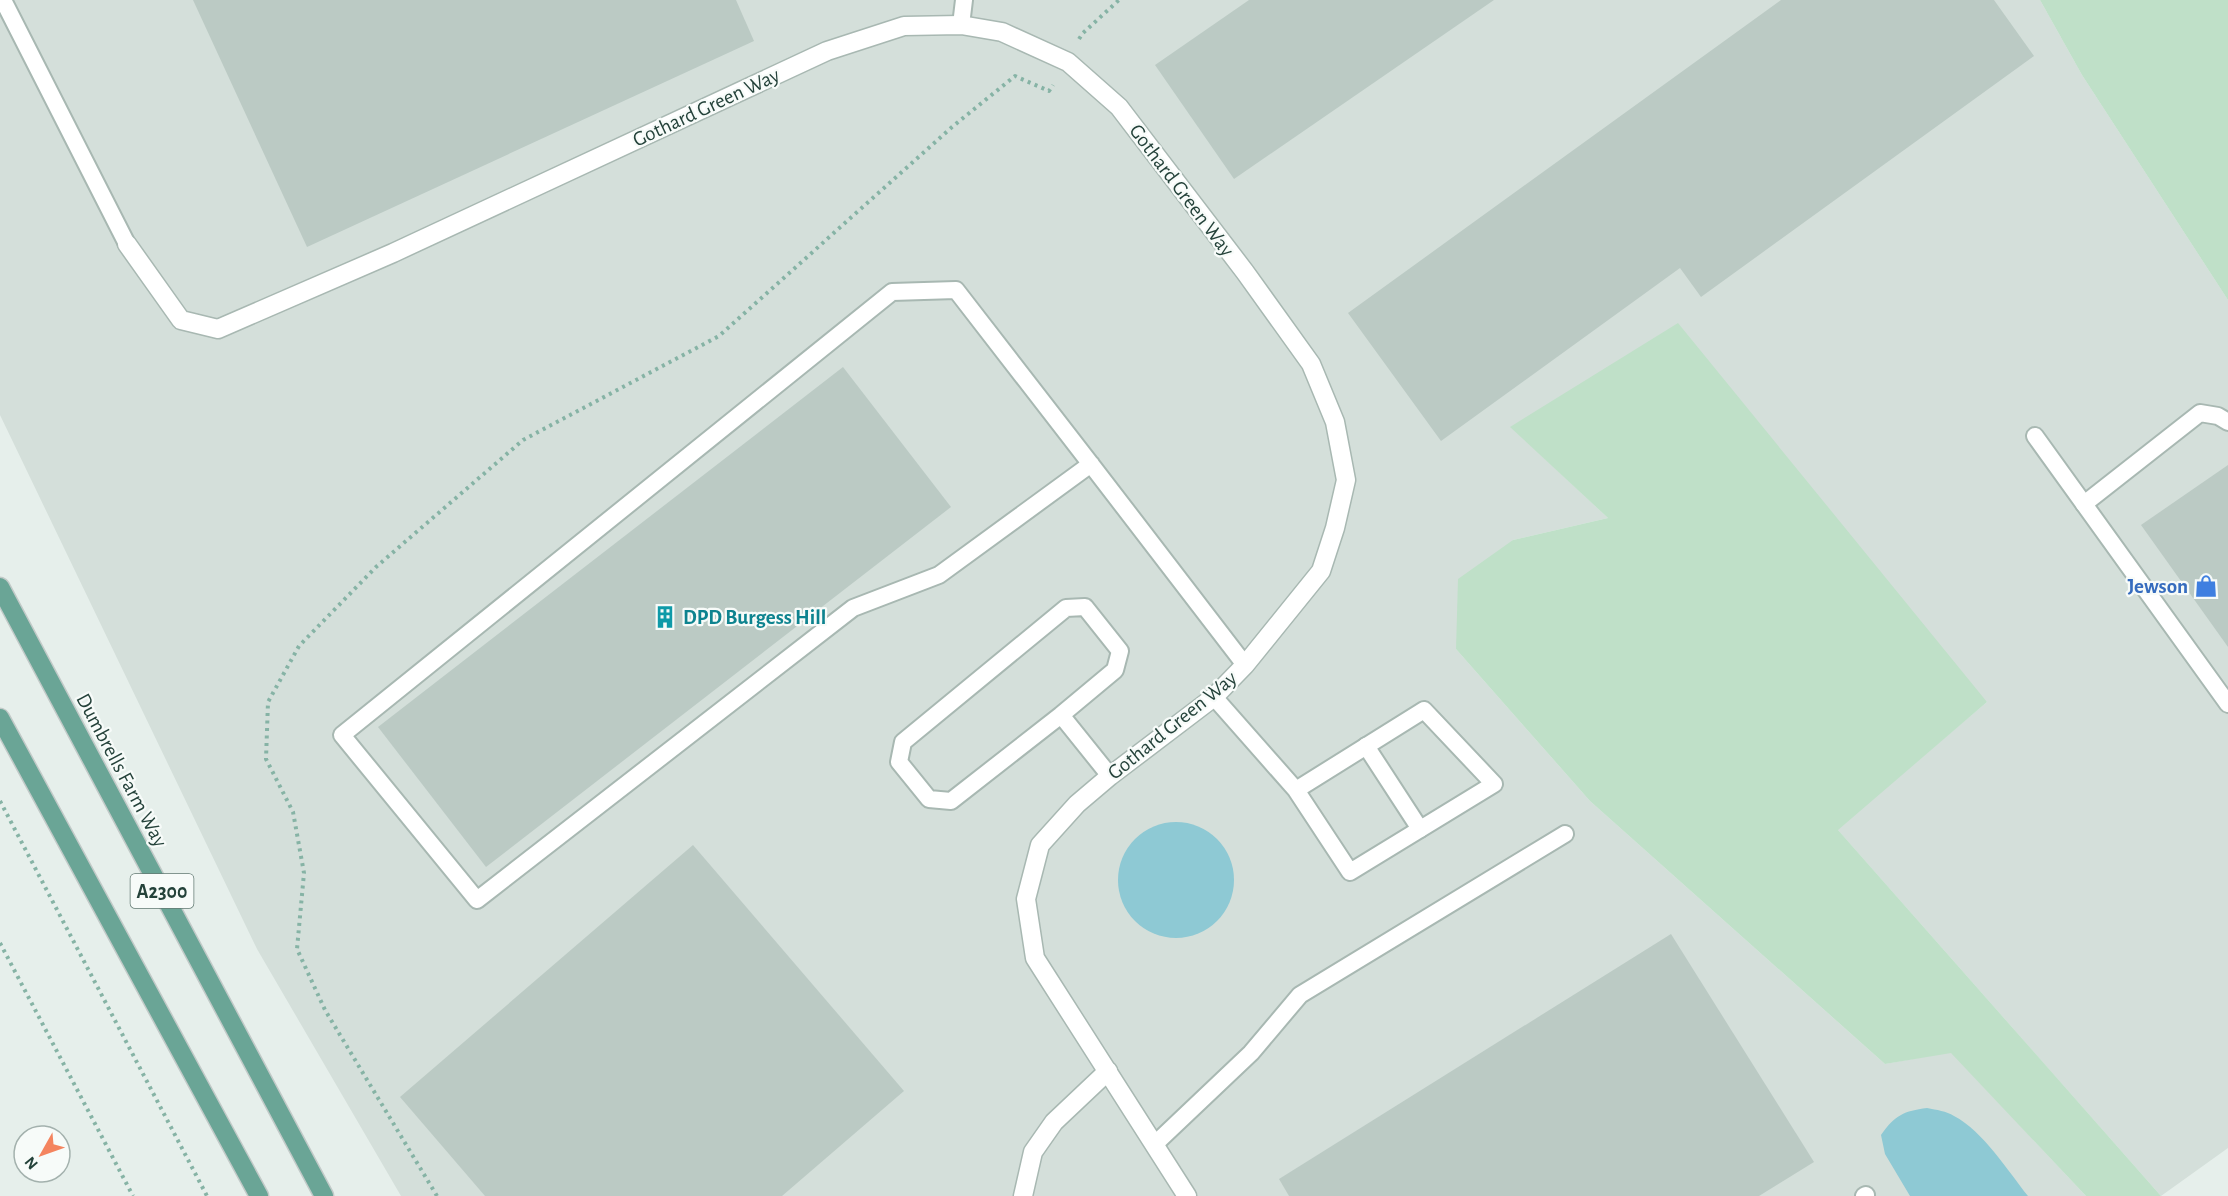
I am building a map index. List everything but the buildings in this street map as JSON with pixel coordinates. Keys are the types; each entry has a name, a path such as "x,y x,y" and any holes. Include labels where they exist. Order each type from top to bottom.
{"main road":[{"name":"Dumbrells Farm Way","path":"0,587 324,1196"},
{"name":"A2300","path":"0,718 259,1196"}],"street":[{"name":"Gothard Green Way","path":"127,244 181,320 218,329 393,253 828,51 904,26 961,25 1002,32 1068,62 1119,107 1245,272 1311,364 1335,422 1346,480 1335,528 1321,571 1245,665 1214,697 1110,776 1077,804 1040,844 1026,899 1035,958 1187,1196"},
{"path":"1023,1196 1033,1152 1054,1122 1108,1071"}],"lane":[{"path":"3,0 127,244"},
{"path":"961,25 964,0"},
{"path":"1091,465 939,575 852,608 477,900 342,735 891,292 956,290 1091,465 1245,665"},
{"path":"2084,504 2200,413 2218,416 2228,422"},
{"path":"2035,436 2228,704"},
{"path":"1085,607 1120,651 1115,670 1061,715 951,801 929,799 899,762 903,742 1066,608 1085,607"},
{"path":"1214,697 1296,790 1350,872 1494,784 1424,710 1296,790"},
{"path":"1061,715 1110,776"},
{"path":"1366,746 1420,829"},
{"path":"1155,1144 1251,1053 1300,995 1565,834"}],"path":[{"path":"0,801 207,1196"},
{"path":"0,943 133,1196"}],"shaded area":[{"path":"0,0 2040,0 2082,75 2228,300 2228,1148 2161,1196 1837,829 1987,702 1511,427 1608,518 1513,540 1456,649 1590,801 1885,1064 1951,1052 2086,1196 401,1196 257,949 0,415"}],"green space":[{"path":"2040,0 2228,0 2228,300 2082,75"},
{"path":"1678,323 1987,702 1838,830 2161,1196 2086,1196 1951,1053 1885,1064 1590,801 1456,649 1458,579 1513,540 1608,518 1510,427"}],"water":[{"path":"1176,822 1198,827 1217,839 1229,858 1234,880 1229,902 1217,921 1198,933 1176,938 1154,933 1135,921 1123,902 1118,880 1123,858 1135,839 1154,827"},
{"path":"1927,1108 1951,1114 1975,1131 2028,1196 1910,1196 1885,1154 1881,1135 1901,1115"}],"place":[{"name":"Jewson","path":"2206,586"},
{"name":"DPD Burgess Hill","path":"665,617"}]}
